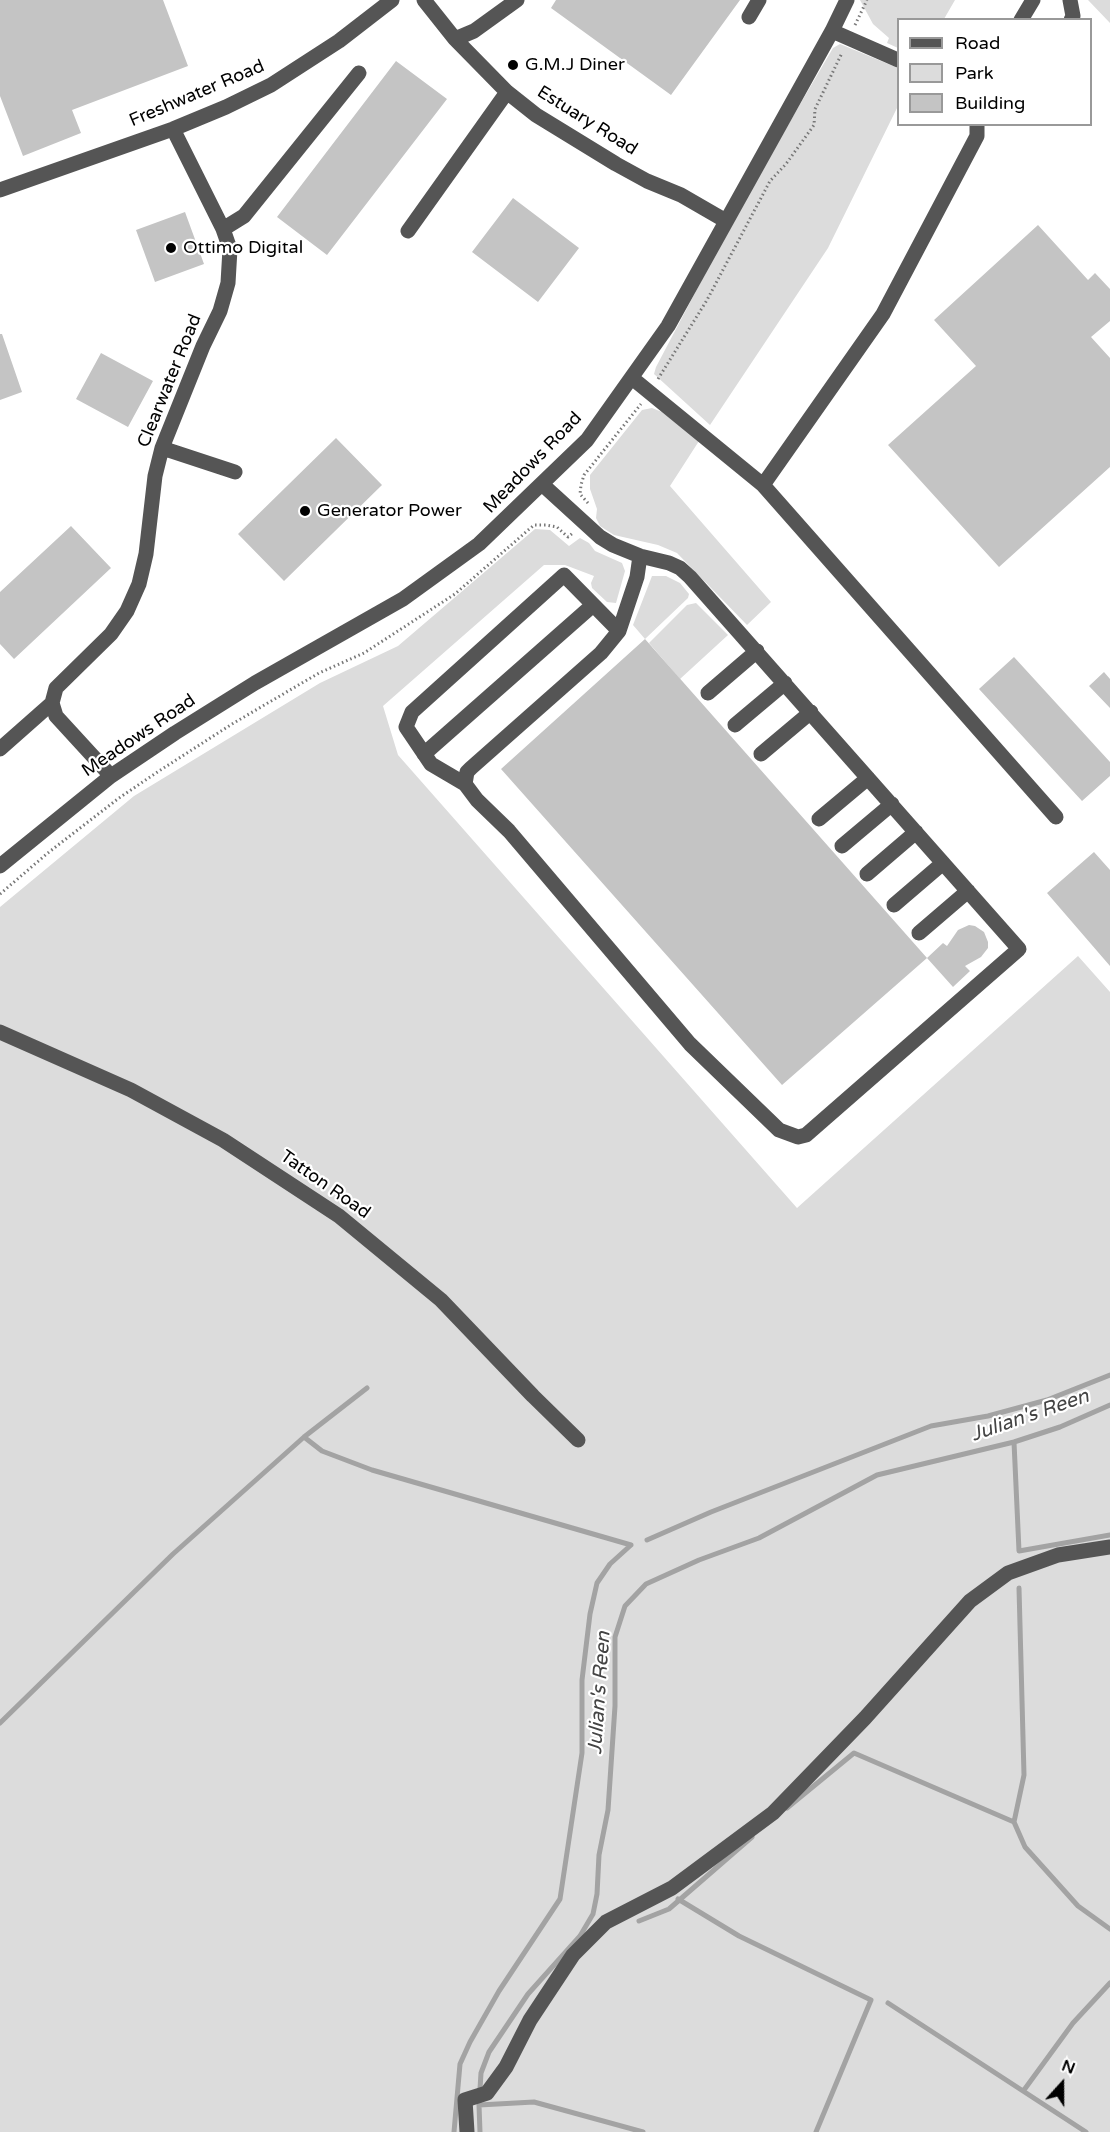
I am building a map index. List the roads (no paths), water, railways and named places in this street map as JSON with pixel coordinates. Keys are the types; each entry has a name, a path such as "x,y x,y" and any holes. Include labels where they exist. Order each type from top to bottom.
{"street":[{"name":"Freshwater Road","path":"0,190 173,129 226,107 271,85 339,41 392,0"},
{"name":"Estuary Road","path":"424,0 456,39 507,92 537,115 646,181 681,195 726,221"},
{"path":"456,39 474,31 517,0"},
{"path":"749,17 759,0"},
{"name":"Meadows Road","path":"0,866 111,776 175,733 255,683 403,599 479,544 543,485 587,440 668,326 847,0"},
{"path":"1022,18 1033,0"},
{"path":"1070,0 1072,18"},
{"path":"832,31 897,60"},
{"path":"223,229 244,216 359,73"},
{"path":"408,231 507,92"},
{"path":"763,485 883,314 977,136 977,126"},
{"name":"Clearwater Road","path":"0,750 52,703 56,688 111,634 131,602 139,584 146,554 155,476 162,448 223,302 228,283 230,249 223,229 173,129"},
{"path":"632,378 763,485 1056,817"},
{"path":"162,448 235,472"},
{"path":"543,485 600,537 640,556 656,558 680,568 699,585 1019,949 806,1135 798,1137 773,1126 690,1044 509,831 477,800 465,784 431,764 406,728 412,712 564,575 619,631"},
{"path":"465,784 467,772 471,768 601,653 619,631 637,577 640,556"},
{"path":"424,754 593,604"},
{"path":"708,693 757,651"},
{"path":"735,725 785,683"},
{"path":"52,703 56,717 111,776"},
{"path":"761,754 811,712"},
{"path":"819,819 868,778"},
{"path":"842,846 892,804"},
{"path":"867,874 916,832"},
{"path":"894,905 943,863"},
{"path":"919,933 968,891"},
{"name":"Tatton Road","path":"0,1032 131,1090 213,1134 339,1216 441,1300 532,1396 578,1440"},
{"path":"467,2132 465,2100 487,2093 506,2067 531,2020 573,1955 606,1922 672,1888 773,1812 865,1719 970,1601 1008,1573 1058,1555 1110,1548"}],"waterway":[{"path":"647,1540 711,1512 931,1426 988,1416 1047,1400 1110,1375"},
{"path":"0,1723 173,1554 304,1437 367,1388"},
{"name":"Julian's Reen","path":"480,2132 481,2073 489,2052 528,1994 580,1936 593,1914 597,1894 599,1855 608,1810 615,1706 615,1637 625,1606 646,1584 699,1560 759,1538 877,1475 1014,1442 1060,1427 1110,1405"},
{"path":"304,1437 322,1451 372,1470 631,1545 610,1564 597,1583 590,1614 582,1680 582,1753 560,1899 499,1991 470,2042 460,2064 454,2132"},
{"path":"1014,1442 1019,1551 1110,1535"},
{"path":"1019,1588 1024,1775 1014,1822 1025,1847 1078,1906 1110,1929"},
{"path":"787,1808 854,1753 1014,1822"},
{"path":"639,1921 669,1909 752,1837"},
{"path":"678,1899 739,1936 871,2000 816,2132"},
{"path":"1024,2090 1073,2023 1110,1983"},
{"path":"888,2003 1086,2132"},
{"path":"479,2105 534,2102 643,2132"}],"place":[{"name":"G.M.J Diner","path":"513,65"},
{"name":"Ottimo Digital","path":"171,248"},
{"name":"Generator Power","path":"305,511"}]}
